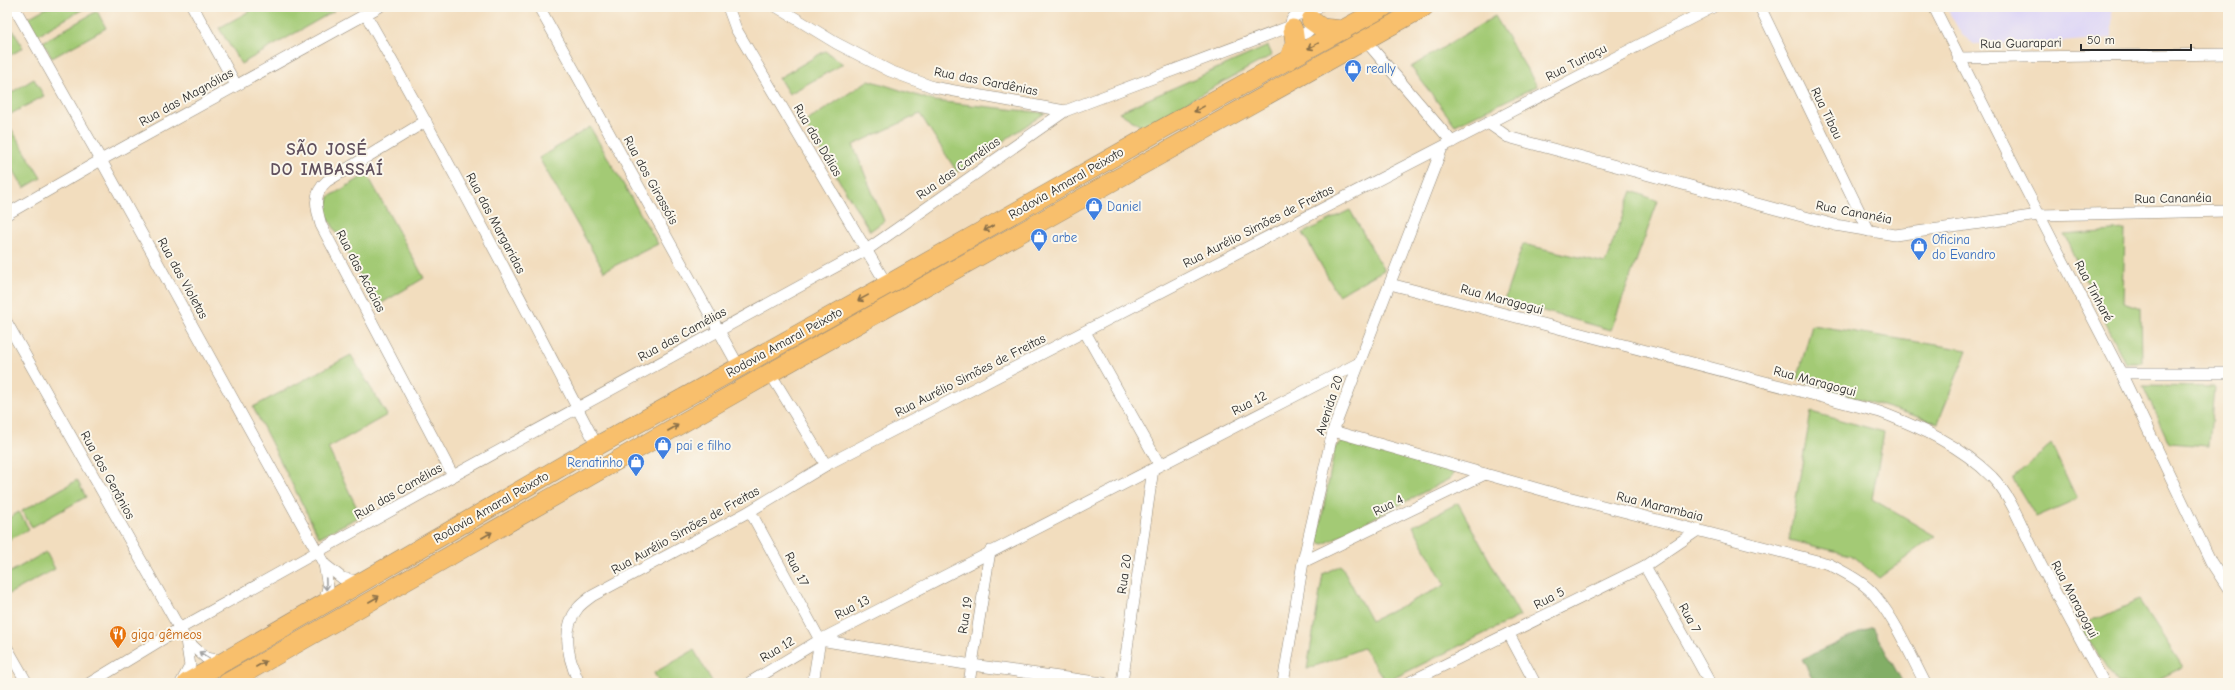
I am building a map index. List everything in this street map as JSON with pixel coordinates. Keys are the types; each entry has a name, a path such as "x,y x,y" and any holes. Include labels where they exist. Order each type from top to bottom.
{"highway":[{"name":"Rodovia Amaral Peixoto","path":"187,683 596,446 887,285 1157,132 1384,7"},
{"name":"Rodovia Amaral Peixoto","path":"227,683 770,373 1424,7"},
{"path":"1312,14 1322,28 1343,30"},
{"path":"1289,60 1295,42 1292,27"}],"street":[{"name":"Rua das Violetas","path":"14,7 101,160 324,564 328,587 324,603"},
{"path":"193,7 236,85"},
{"name":"Rua das Magnólias","path":"7,214 101,160 379,7"},
{"name":"Rua dos Girassóis","path":"539,7 739,367"},
{"name":"Rua das Dálias","path":"728,7 736,29 868,248 887,285"},
{"name":"Rua das Gardênias","path":"777,7 836,43 890,70 934,87 1065,111"},
{"name":"Rua Turiaçu","path":"1447,145 1713,7"},
{"name":"Rua Tibau","path":"1760,7 1869,231"},
{"name":"Rua Tinharé","path":"1934,7 1958,58 2038,215 2122,373 2211,562 2228,588"},
{"path":"1300,14 1312,14 1311,26 1304,33 1298,33 1292,27 1294,16 1300,14"},
{"name":"Rua das Margaridas","path":"366,15 426,121 596,446"},
{"name":"Rua das Camélias","path":"90,683 179,629 718,329 868,248 1065,111 1292,27"},
{"path":"1365,40 1447,145"},
{"name":"Rua Guarapari","path":"1958,58 2228,54"},
{"name":"Rua das Acácias","path":"426,121 327,181 317,193 315,202 321,225 453,476"},
{"name":"Rua Cananéia","path":"1488,123 1508,137 1834,225 1895,235 2038,215 2228,211"},
{"name":"Avenida 20","path":"1283,683 1303,562 1333,431 1358,364 1447,145"},
{"name":"Rua Aurélio Simões de Freitas","path":"579,683 570,662 568,646 571,620 578,608 592,596 750,511 826,465 1447,145"},
{"name":"Rua Maragogui","path":"1390,284 1880,412 1944,440 1970,457 2007,495 2034,551 2104,683"},
{"name":"Rua dos Gerânios","path":"7,323 186,640 206,658 225,661"},
{"path":"1085,332 1156,466"},
{"name":"Rua 12","path":"1156,466 1358,364"},
{"path":"770,373 826,465"},
{"path":"2122,373 2228,373"},
{"name":"Rua Marambaia","path":"1333,431 1485,474 1829,564 1855,579 1876,596 1896,627 1925,683"},
{"name":"Rua 13","path":"820,640 1156,466"},
{"name":"Rua 20","path":"1122,683 1156,466"},
{"name":"Rua 4","path":"1303,562 1485,474"},
{"name":"Rua 17","path":"750,511 820,640"},
{"name":"Rua 5","path":"1408,683 1645,566 1698,530"},
{"name":"Rua 19","path":"968,683 990,551"},
{"name":"Rua das Violetas","path":"324,564 342,578 361,582"},
{"name":"Rua 7","path":"1645,566 1710,683"},
{"path":"1509,634 1535,683"},
{"name":"Rua dos Gerânios","path":"181,683 190,666 186,640"},
{"path":"813,683 820,640 972,665 1103,683"},
{"name":"Rua 12","path":"749,683 820,640"},
{"path":"7,648 27,683"}],"shaded area":[{"path":"1946,7 2112,7 2112,38 2047,43 1974,44 1962,35"}],"green space":[{"path":"48,7 87,7 37,35 28,18"},
{"path":"257,7 329,7 334,11 241,64 219,28"},
{"path":"97,11 106,28 52,58 43,42"},
{"path":"1495,16 1537,86 1455,125 1411,67"},
{"path":"14,31 23,48 7,57 7,35"},
{"path":"1268,46 1272,55 1142,127 1119,112"},
{"path":"825,51 843,64 789,94 779,78"},
{"path":"34,79 44,96 7,116 7,95"},
{"path":"869,80 934,101 1045,113 957,172 920,114 853,145 884,221 870,231 804,123"},
{"path":"9,125 41,178 24,188 7,159 7,126"},
{"path":"590,127 658,244 604,271 539,158"},
{"path":"367,174 424,278 377,306 325,212 329,197"},
{"path":"1632,191 1658,201 1611,330 1504,300 1523,244 1605,263"},
{"path":"1350,210 1384,270 1338,295 1303,233"},
{"path":"2125,230 2123,302 2141,308 2142,363 2125,363 2064,235"},
{"path":"1812,325 1967,350 1938,423 1797,380"},
{"path":"351,355 387,415 328,448 361,516 319,537 253,407"},
{"path":"2143,386 2214,387 2209,446 2169,443"},
{"path":"1811,412 1884,432 1872,499 1935,536 1879,578 1851,555 1789,540"},
{"path":"1348,439 1452,468 1453,474 1449,479 1324,544 1319,543 1318,538 1335,447"},
{"path":"2051,444 2077,499 2036,517 2013,479"},
{"path":"77,480 86,497 32,527 22,511"},
{"path":"1458,503 1520,616 1386,682 1363,648 1307,669 1323,574 1341,565 1371,621 1445,585 1413,526"},
{"path":"19,512 29,529 7,541 7,519"},
{"path":"46,552 55,569 7,595 7,574"},
{"path":"2139,600 2183,667 2151,683 2117,683 2080,627"},
{"path":"1872,627 1903,683 1815,683 1802,659"},
{"path":"694,650 713,683 659,683 654,673"}],"place":[{"name":"really","path":"1353,83"},
{"name":"Daniel","path":"1094,221"},
{"name":"arbe","path":"1039,252"},
{"name":"Oficina do Evandro","path":"1919,261"},
{"name":"pai e filho","path":"663,460"},
{"name":"Renatinho","path":"636,477"},
{"name":"giga gêmeos","path":"118,649"}],"district":[{"name":"SÃO JOSÉ DO IMBASSAÍ","path":"327,159"}]}
